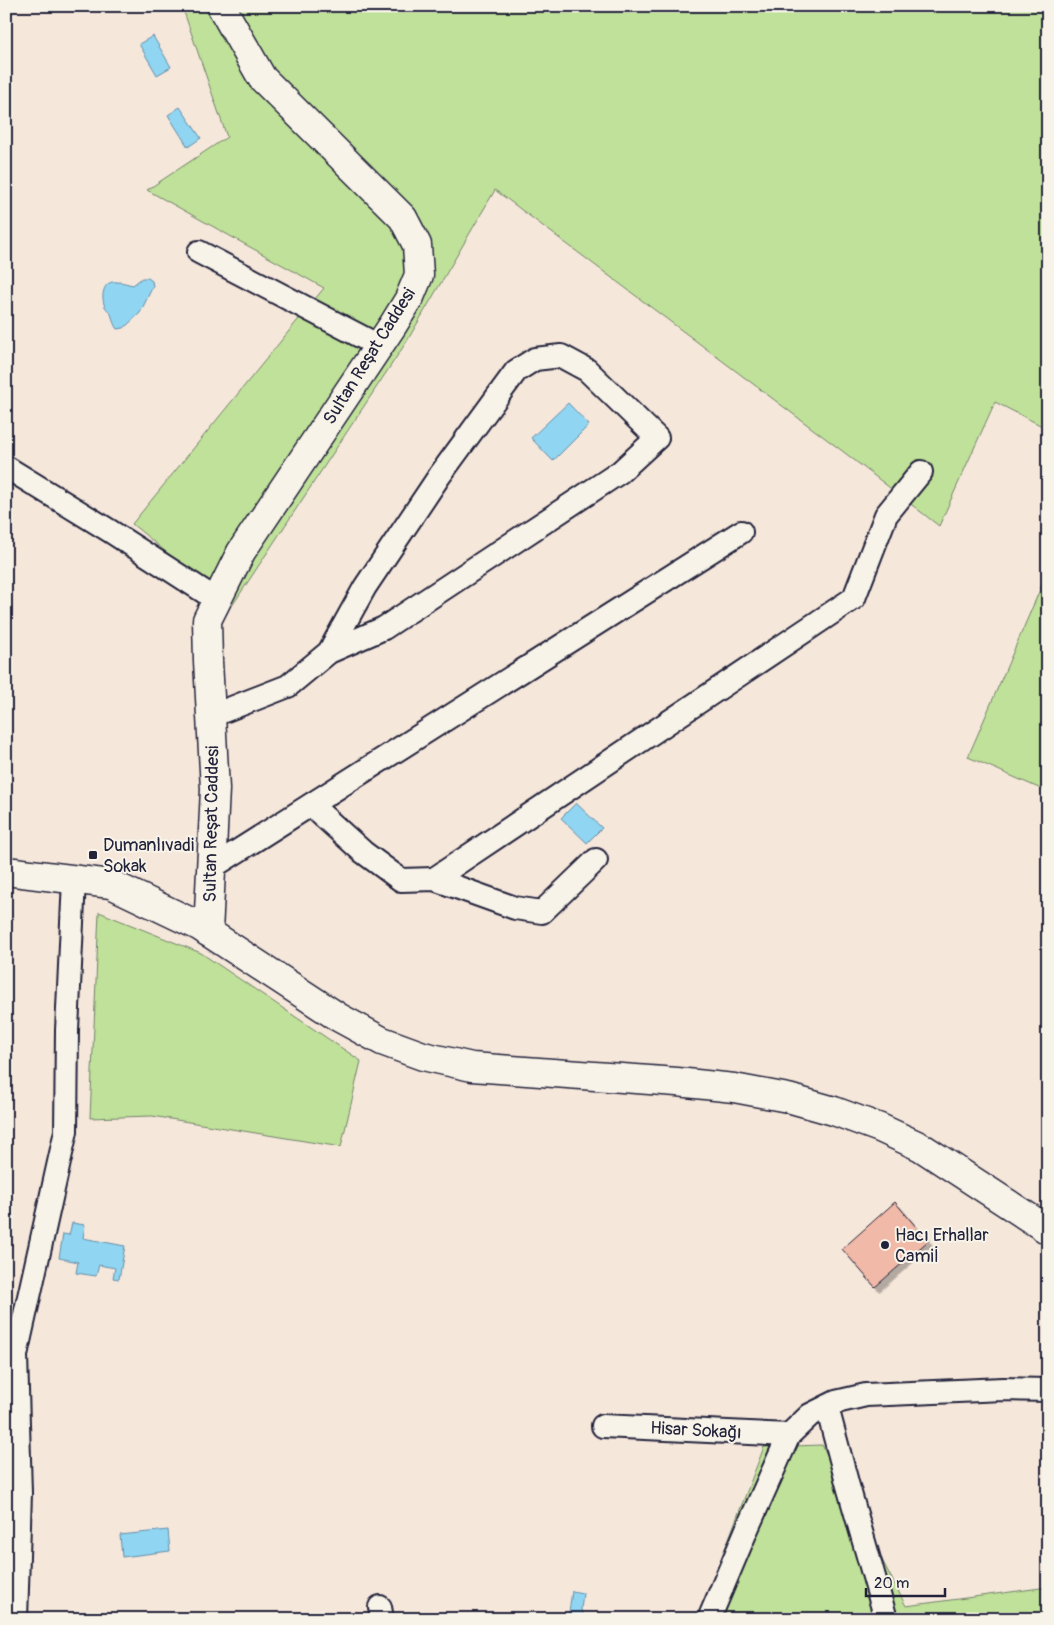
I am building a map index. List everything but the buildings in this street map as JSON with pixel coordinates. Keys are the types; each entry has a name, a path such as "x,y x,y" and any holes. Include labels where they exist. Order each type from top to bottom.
{"street":[{"name":"Sultan Reşat Caddesi","path":"208,932 215,789 207,620 241,552 379,346 409,299 419,275 417,245 403,218 262,78 221,6"},
{"path":"199,252 379,346"},
{"path":"211,716 288,686 329,652 384,628 620,472 657,438 587,370 561,356 535,359 516,371 440,475 370,579 329,652"},
{"path":"6,467 218,600"},
{"path":"434,879 854,598 886,515 921,472"},
{"path":"211,868 741,532"},
{"path":"311,805 363,852 402,880 434,879 515,908 542,912 596,860"},
{"path":"6,871 112,884 199,926 338,1017 382,1041 423,1056 472,1067 734,1088 788,1098 834,1110 880,1128 920,1147 1048,1230"},
{"path":"16,1619 20,1493 16,1355 66,1131 67,1030 74,880"},
{"path":"709,1619 789,1435 810,1415 836,1402 866,1395 1002,1389 1048,1390"},
{"path":"826,1407 886,1619"},
{"name":"Hisar Sokağı","path":"604,1426 789,1435"}],"green space":[{"path":"182,6 1048,6 1048,429 995,402 939,526 495,190 407,341 232,606 132,524 324,288 147,190 227,137"},
{"path":"1048,571 1048,792 968,757"},
{"path":"99,912 201,953 361,1061 341,1147 152,1116 90,1118"},
{"path":"822,1445 906,1606 1048,1587 1048,1619 698,1619 764,1447"}],"water":[{"path":"153,36 171,67 157,75 139,44"},
{"path":"180,107 201,138 188,147 168,115"},
{"path":"142,278 148,278 152,281 153,286 140,313 124,328 117,329 103,300 103,292 106,285 113,282 121,282 133,285"},
{"path":"568,403 589,425 553,461 531,438"},
{"path":"576,803 602,828 587,843 561,818"},
{"path":"72,1223 85,1225 83,1238 125,1246 119,1279 113,1278 115,1268 99,1265 96,1276 76,1273 78,1262 59,1258 63,1234 69,1235"},
{"path":"168,1530 170,1551 122,1557 120,1535"},
{"path":"572,1591 583,1593 581,1610 586,1619 568,1619"}],"place":[{"name":"Dumanlıvadi Sokak","path":"93,855"},
{"name":"Hacı Erhallar Camiİ","path":"885,1245"}]}
